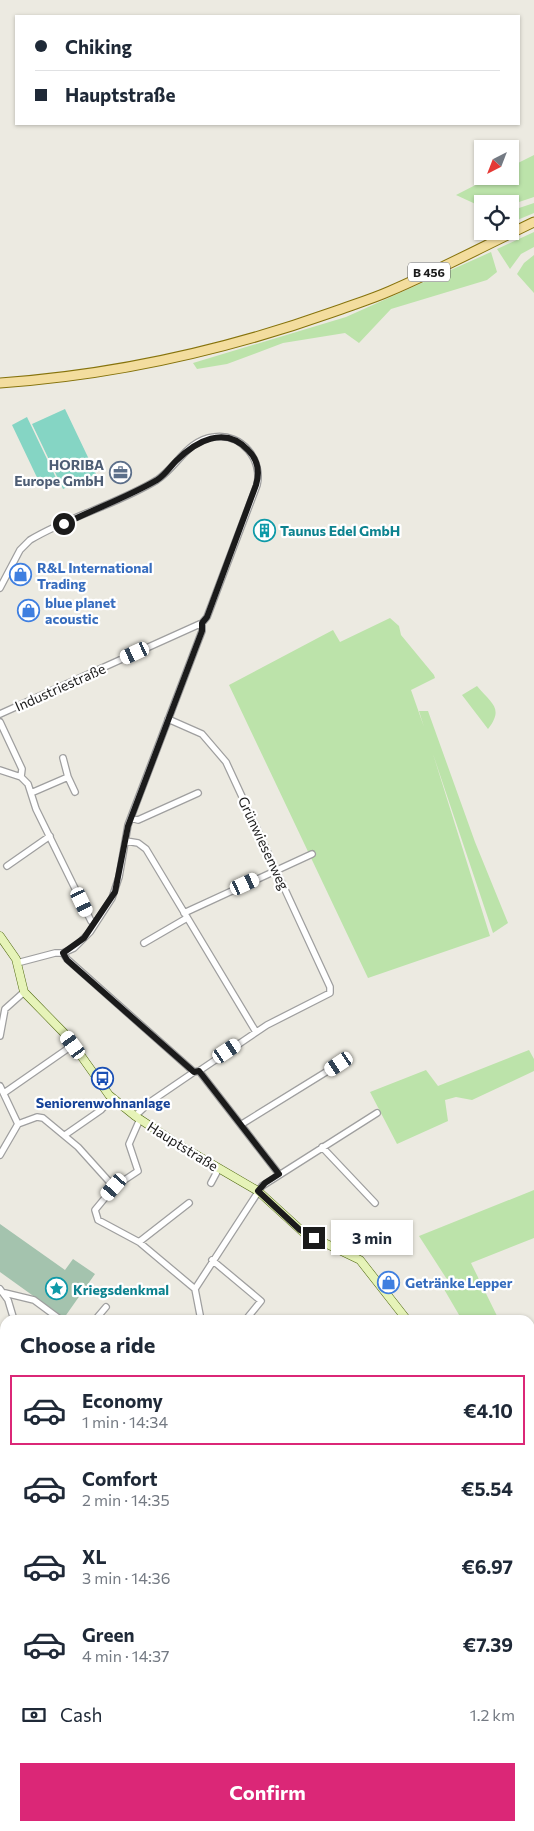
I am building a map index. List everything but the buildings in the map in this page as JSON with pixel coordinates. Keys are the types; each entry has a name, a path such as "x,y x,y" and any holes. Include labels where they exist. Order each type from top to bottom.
{"main road":[{"name":"B 456","path":"2,384 79,375 150,363 192,354 295,326 389,292 534,222"}],"street":[{"path":"0,588 20,550 30,540 158,479 185,452 205,439 222,436 236,440 253,456 258,470 256,485 225,571 207,617 202,623 202,631 131,818 115,892 95,924 79,944 63,953 55,953 18,963"},
{"name":"Industriestraße","path":"0,714 202,623"},
{"name":"Grünwiesenweg","path":"168,719 202,734 226,762 330,987 330,992 256,1032"},
{"path":"0,722 22,769 21,777"},
{"path":"63,758 68,777 75,792"},
{"path":"0,770 13,772 28,784 36,809 91,921 95,924"},
{"path":"31,794 68,777"},
{"path":"131,818 138,820 198,793"},
{"path":"7,866 50,836"},
{"path":"126,841 138,843 146,849 256,1032 150,1102 137,1118 129,1144 138,1171 114,1187 95,1210 98,1220 139,1242 195,1289 201,1315"},
{"path":"144,943 186,915 312,854"},
{"path":"0,936 9,946 18,963 24,992 7,1007 0,1036"},
{"path":"63,953 67,960 196,1071 242,1124 279,1174"},
{"name":"Hauptstraße","path":"24,992 73,1045 101,1086 112,1098 137,1118 258,1191 304,1232 360,1260 403,1315"},
{"path":"4,1092 73,1045"},
{"path":"242,1124 339,1064"},
{"path":"0,1086 18,1124"},
{"path":"65,1135 72,1127 101,1110 112,1098"},
{"path":"195,1289 212,1260 265,1183 377,1114"},
{"path":"0,1154 18,1124 37,1117 42,1118 65,1135 86,1155 114,1187"},
{"path":"322,1147 375,1203"},
{"path":"211,1183 219,1168"},
{"path":"139,1242 188,1202"},
{"path":"212,1260 261,1301 250,1315"},
{"path":"2,1291 12,1315"},
{"path":"2,1291 34,1300 54,1315"},
{"path":"100,1315 106,1307"}],"green space":[{"path":"534,155 534,197 519,202 519,195 474,195 474,203 456,195 475,185 519,185 519,162"},
{"path":"534,203 534,213 519,219 519,208"},
{"path":"534,232 534,247 521,254 510,269 497,249"},
{"path":"491,252 497,272 487,280 391,309 359,343 345,333 283,343 227,364 197,369 193,363 346,317"},
{"path":"534,255 534,293 517,274 524,263"},
{"path":"390,618 399,626 401,635 434,675 435,678 411,690 424,727 419,711 428,711 475,842 508,923 493,933 433,754 490,936 368,978 229,685 333,630 340,642"},
{"path":"477,686 496,711 493,722 488,729 462,695"},
{"path":"529,1050 534,1059 534,1071 472,1100 456,1097 445,1100 448,1121 397,1144 370,1092 426,1070 438,1086"},
{"path":"534,1190 534,1238 471,1263 497,1315 459,1315 441,1284 448,1281 419,1236"},
{"path":"0,1224 65,1270 73,1259 95,1274 66,1315 60,1315 0,1272"}],"shaded area":[{"path":"65,409 96,474 63,489 32,424"},
{"path":"27,417 57,480 42,488 12,425"}],"place":[{"name":"HORIBA Europe GmbH","path":"120,472"},
{"name":"Taunus Edel GmbH","path":"264,530"},
{"name":"R&L International Trading","path":"21,575"},
{"name":"blue planet acoustic","path":"29,610"},
{"name":"Seniorenwohnanlage","path":"103,1079"},
{"name":"Getränke Lepper","path":"389,1282"},
{"name":"Kriegsdenkmal","path":"57,1289"}],"route":[{"path":"64,524 158,479 185,452 205,439 222,436 236,440 247,449 256,462 258,470 256,485 225,571 207,617 202,623 202,631 128,826 115,892 90,932 74,948 63,953 67,960 194,1072 199,1071 222,1097 279,1174 265,1183 258,1191 300,1230 314,1238"}]}
